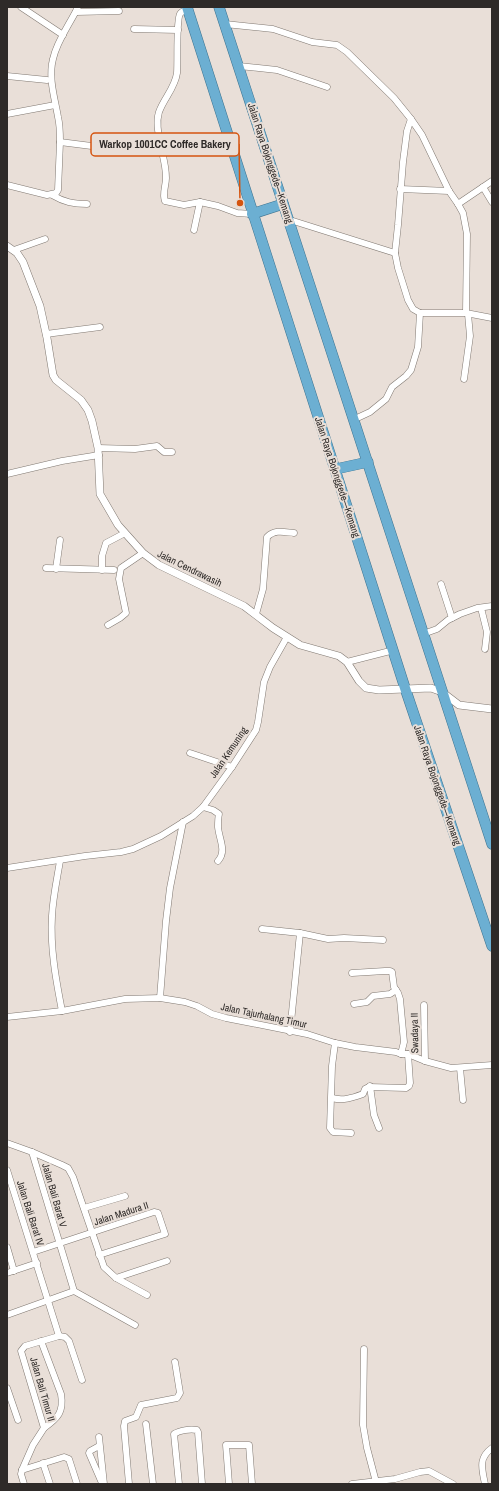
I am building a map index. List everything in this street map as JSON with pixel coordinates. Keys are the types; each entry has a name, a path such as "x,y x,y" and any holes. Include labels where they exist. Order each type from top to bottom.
{"highway":[{"name":"Jalan Raya Bojonggede—Kemang","path":"220,7 492,844"},
{"name":"Jalan Raya Bojonggede—Kemang","path":"187,8 252,214 287,315 406,688 492,946"},
{"path":"252,214 284,204"},
{"path":"336,469 368,462"}],"street":[{"path":"21,7 63,35"},
{"path":"187,8 180,13 178,20 178,61 175,82 159,111 158,129 166,174 165,201 184,204 200,202 218,206 237,213 252,214"},
{"path":"52,195 56,194 58,190 60,142 59,119 55,105 52,63 63,35 77,10 119,11"},
{"path":"225,24 274,29 312,42 337,45 357,61 394,98 422,136 449,190 463,213 467,234 467,313 470,336 464,379"},
{"path":"134,29 178,30"},
{"path":"239,66 277,70 327,87"},
{"path":"7,76 47,80"},
{"path":"7,114 55,105"},
{"path":"410,119 407,131 400,189 395,253 408,300 413,309 420,313 467,313 492,318"},
{"path":"60,142 123,150 162,152"},
{"path":"458,204 492,181"},
{"path":"7,185 52,195 61,201 73,204 86,204"},
{"path":"483,187 492,202"},
{"path":"400,189 449,190"},
{"path":"194,230 200,202"},
{"path":"290,220 395,253"},
{"path":"14,250 45,239"},
{"name":"Jalan Cendrawasih","path":"7,246 14,250 23,262 40,306 52,375 85,405 92,421 99,452 100,494 102,500 124,533 143,553 159,565 244,606 300,645 330,652 339,656 347,662 359,681 366,688 379,690 406,688"},
{"path":"355,419 370,412 386,398 392,387 406,376 410,370 418,346 420,313"},
{"path":"46,334 100,327"},
{"path":"7,474 99,452 146,449 157,446 164,452 172,452"},
{"path":"256,614 263,589 267,537 271,533 277,531 294,533"},
{"path":"102,570 102,556 106,543 124,533"},
{"path":"56,569 60,540"},
{"path":"108,625 126,613 119,579 121,568 143,553"},
{"path":"46,568 114,570"},
{"path":"441,584 452,618"},
{"path":"423,634 467,611 492,606"},
{"path":"481,608 487,632 484,649"},
{"name":"Jalan Kemuning","path":"7,868 121,852 161,836 193,816 203,807 232,767 256,730 264,682 270,667 287,637"},
{"path":"347,662 394,650"},
{"path":"406,688 431,688 442,692 459,705 492,709"},
{"path":"190,753 232,767"},
{"path":"203,807 213,810 219,814 218,828 222,846 221,857 218,861"},
{"path":"160,998 166,921 183,822"},
{"path":"60,861 54,889 51,927 54,966 62,1011"},
{"path":"262,928 300,933 328,940 344,938 383,940"},
{"path":"290,1032 300,933"},
{"path":"332,1098 340,1100 363,1094 365,1089 370,1086 406,1088 410,1083 405,1054 400,1000 394,987 393,977 390,971 352,973"},
{"path":"354,1004 367,1002 373,996 390,994 396,990"},
{"name":"Jalan Tajurhalang Timur","path":"7,1017 62,1011 125,999 160,998 185,1002 197,1006 212,1014 226,1018 290,1032 307,1034 335,1043 396,1052 451,1068 492,1065"},
{"name":"Swadaya II","path":"424,1005 425,1060"},
{"path":"335,1043 332,1066 330,1128 332,1131 350,1133"},
{"path":"460,1068 463,1100"},
{"path":"370,1086 372,1105 376,1123 379,1128"},
{"path":"7,1143 68,1168 73,1177 104,1267 116,1278 147,1294"},
{"name":"Jalan Bali Barat V","path":"32,1152 74,1291"},
{"name":"Jalan Bali Barat IV","path":"7,1170 59,1336"},
{"path":"84,1208 125,1196"},
{"name":"Jalan Madura II","path":"92,1233 154,1212 158,1214 165,1234 99,1255"},
{"path":"33,1252 92,1233"},
{"path":"7,1248 14,1271"},
{"path":"116,1278 167,1261"},
{"path":"7,1273 37,1263"},
{"path":"7,1314 74,1291 135,1325"},
{"path":"59,1336 65,1337 69,1341 82,1380"},
{"name":"Jalan Bali Timur II","path":"22,1470 33,1445 44,1428 21,1351 25,1346 59,1336"},
{"path":"41,1341 61,1394 62,1402 62,1409 58,1416 44,1428"},
{"path":"364,1349 363,1425 367,1448 376,1482"},
{"path":"130,1484 125,1422 136,1417 141,1405 177,1398 180,1393 175,1362"},
{"path":"7,1388 18,1420"},
{"path":"146,1424 153,1484"},
{"path":"179,1484 174,1434 186,1430 197,1430 198,1432 202,1484"},
{"path":"99,1437 103,1484"},
{"path":"229,1484 226,1446 249,1445 252,1484"},
{"path":"100,1446 89,1453 103,1484"},
{"path":"485,1484 482,1465 483,1459 486,1452 492,1448"},
{"path":"24,1484 21,1474 22,1470 64,1457 69,1459 77,1484"},
{"path":"43,1463 50,1484"},
{"path":"352,1484 395,1482 420,1472 430,1471 454,1484"}],"place":[{"name":"Warkop 1001CC Coffee Bakery","path":"240,203"}]}
